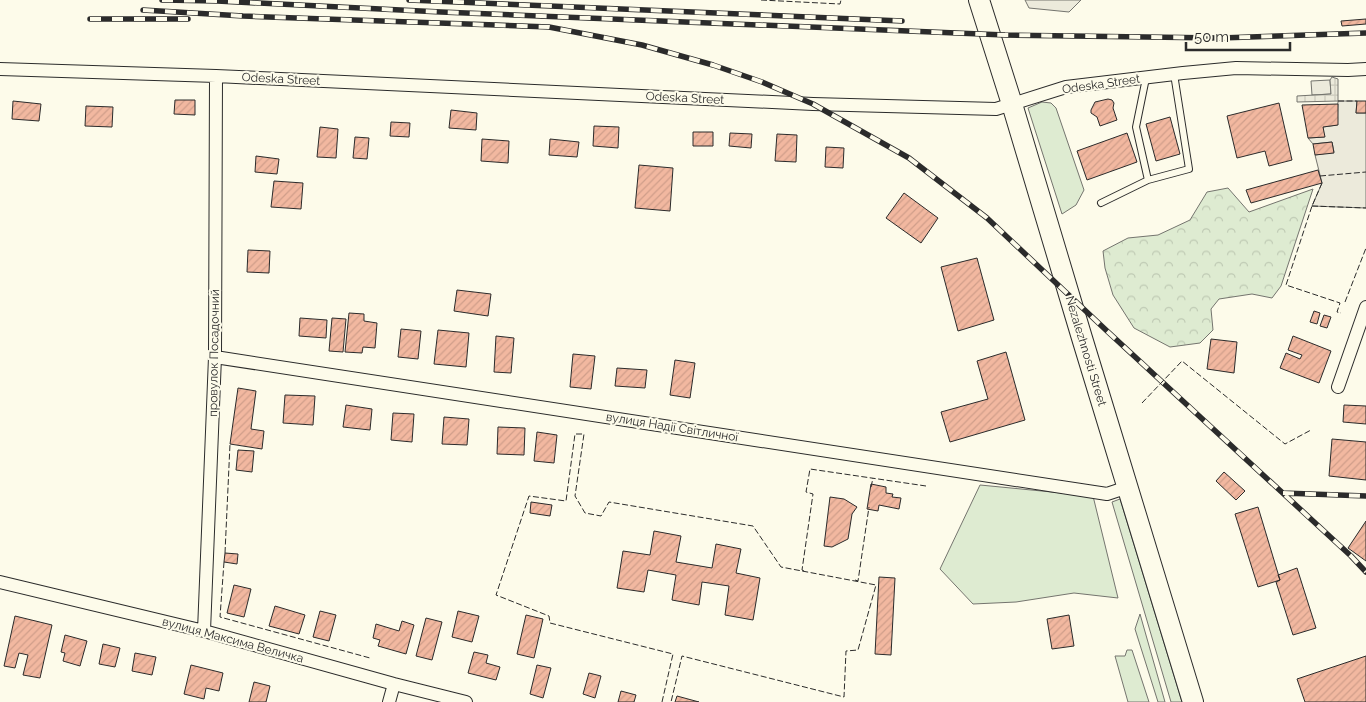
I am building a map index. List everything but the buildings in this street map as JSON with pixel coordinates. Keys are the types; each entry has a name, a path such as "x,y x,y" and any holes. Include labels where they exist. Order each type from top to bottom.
{"main road":[{"name":"Nezalezhnosti Street","path":"979,0 1194,702"}],"street":[{"name":"Odeska Street","path":"0,70 216,76 822,104 996,109 1066,87 1174,74 1236,68 1366,69"},
{"name":"провулок Посадочний","path":"204,631 215,357 216,76"},
{"path":"1338,387 1366,307"},
{"name":"вулиця Надії Світличної","path":"215,357 1107,494 1128,487"},
{"name":"вулиця Максима Величка","path":"0,582 204,631 466,702"},
{"path":"389,702 394,684"}],"lane":[{"path":"1100,203 1148,180 1189,169 1174,74"},
{"path":"1146,78 1136,127 1148,180"}],"green space":[{"path":"1042,102 1051,103 1056,108 1084,190 1076,205 1062,214 1028,108"},
{"path":"1228,188 1249,212 1313,189 1281,286 1272,298 1252,294 1219,299 1211,309 1213,330 1200,343 1170,347 1134,328 1113,295 1105,268 1103,251 1128,238 1158,235 1190,220 1207,192"},
{"path":"980,485 1093,496 1118,598 1074,593 1016,602 973,604 940,569"},
{"path":"1120,499 1182,702 1171,702 1112,502"},
{"path":"1140,614 1165,702 1158,702 1135,629"},
{"path":"1127,650 1132,650 1149,702 1128,702 1115,656 1125,656"}],"shaded area":[{"path":"1025,0 1081,0 1069,12 1029,8"},
{"path":"1332,77 1338,79 1338,101 1297,102 1297,96 1331,94 1330,80"},
{"path":"1330,80 1331,94 1312,95 1311,81"},
{"path":"1338,101 1357,101 1356,113 1366,113 1366,208 1312,206 1322,183 1315,155 1334,152 1332,142 1313,144 1308,138 1324,137 1323,127 1337,125"}],"railway":[{"path":"162,0 1005,35 1220,38 1366,33"},
{"path":"409,0 902,21"},
{"path":"143,10 243,16 549,27 642,45 713,65 762,82 813,104 909,158 987,218 1366,572"},
{"path":"90,19 188,19"},
{"path":"1283,493 1366,496"}],"fence":[{"path":"761,0 840,4 841,0"},
{"path":"1338,101 1357,101"},
{"path":"1320,176 1366,172"},
{"path":"1322,183 1312,206 1286,285 1340,303 1337,312 1341,313"},
{"path":"1312,206 1366,208"},
{"path":"1345,302 1366,248"},
{"path":"1142,403 1182,361 1285,444 1311,430"},
{"path":"662,702 673,654 550,623 549,616 496,595 529,496 566,501 575,434 584,434 575,496 585,513 601,516 609,502 753,526 781,567 876,585 858,650 846,651 844,697 682,656 671,702"},
{"path":"225,553 230,444"},
{"path":"804,571 802,570 813,494 806,492 810,469 926,486"},
{"path":"871,487 873,478"},
{"path":"855,580 858,581 869,507"},
{"path":"224,562 220,617 370,658"}]}
